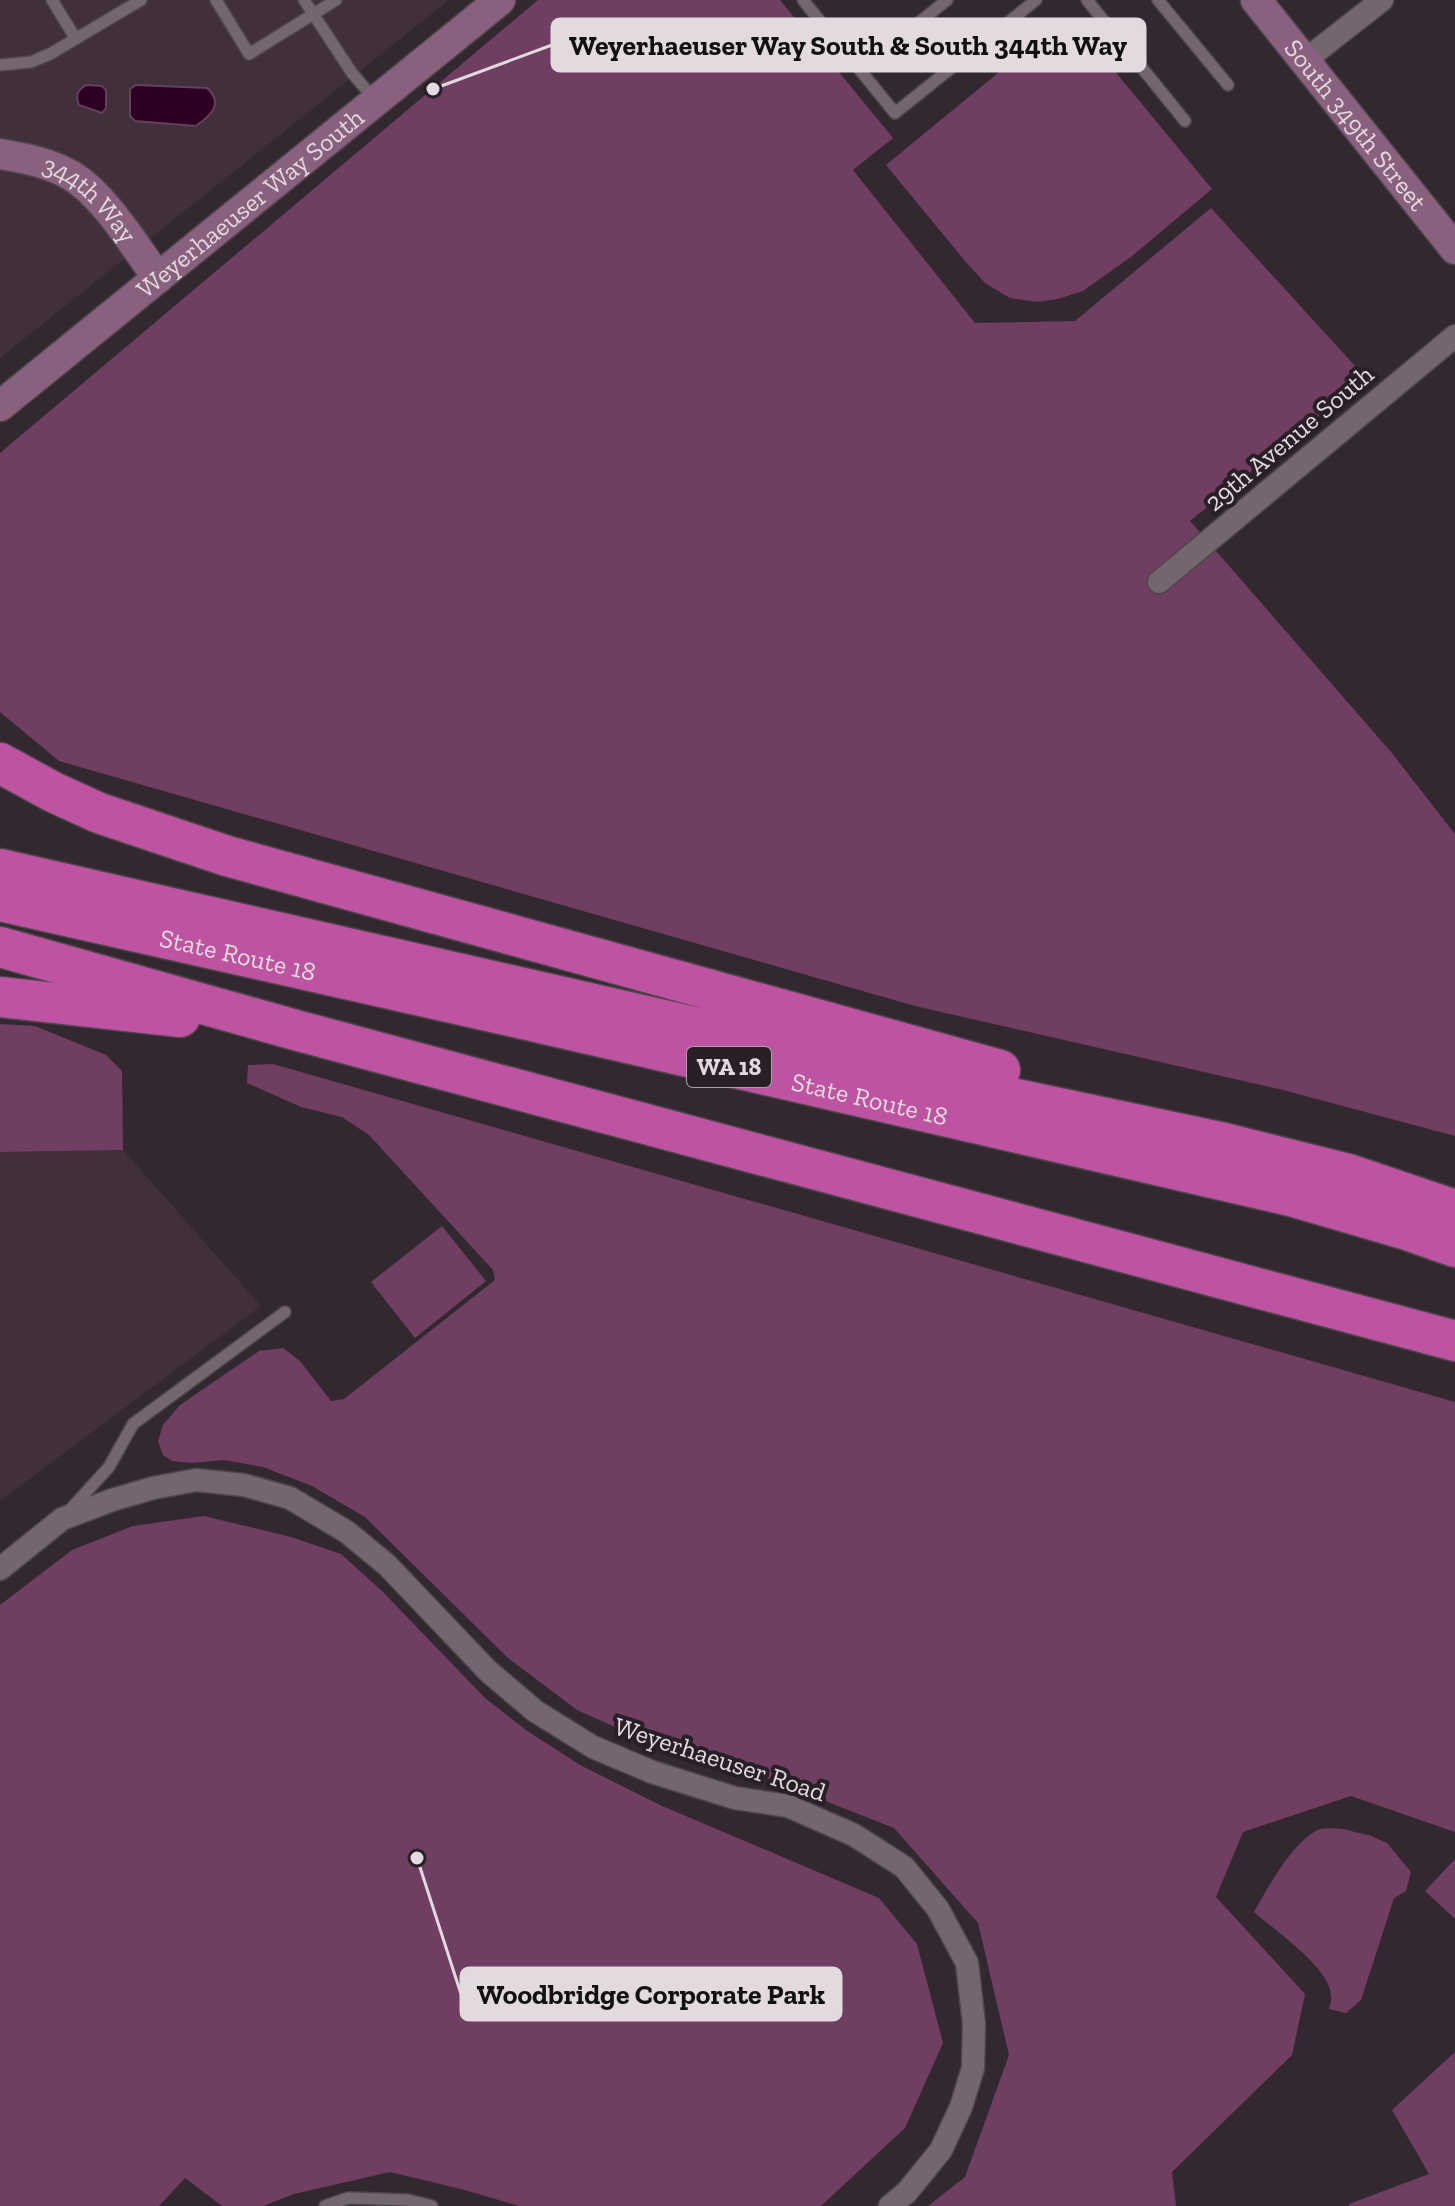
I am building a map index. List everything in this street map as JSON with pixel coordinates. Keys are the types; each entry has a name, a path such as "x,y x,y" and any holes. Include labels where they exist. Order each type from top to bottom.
{"highway":[{"path":"0,763 99,813 213,852 1026,1077 1220,1142"},
{"name":"State Route 18","path":"0,869 945,1084 1220,1142 1348,1174 1455,1210"},
{"name":"State Route 18","path":"0,901 1291,1196 1455,1247"},
{"path":"0,947 299,1031 1455,1341"},
{"path":"0,997 299,1031"}],"street":[{"name":"Weyerhaeuser Way South","path":"0,406 500,0"},
{"name":"South 349th Street","path":"1256,0 1455,249"},
{"path":"1304,61 1382,0"},
{"name":"344th Way","path":"0,154 50,166 84,185 158,278"},
{"name":"29th Avenue South","path":"1159,582 1455,336"},
{"name":"Weyerhaeuser Road","path":"0,1569 62,1519 153,1488 196,1480 244,1485 290,1498 347,1532 387,1565 488,1671 535,1711 593,1747 652,1772 721,1794 788,1806 854,1835 904,1867 938,1909 967,1963 974,2024 973,2068 961,2107 941,2150 907,2192 890,2206"}],"lane":[{"path":"52,0 76,39"},
{"path":"216,0 249,54 336,0"},
{"path":"304,0 352,73 376,101"},
{"path":"803,0 895,113 1036,0"},
{"path":"860,70 947,0"},
{"path":"1087,0 1185,121"},
{"path":"1158,0 1228,85"},
{"path":"0,65 31,62 76,39 136,1"},
{"path":"62,1519 109,1467 133,1424 285,1312"},
{"path":"325,2206 348,2198 408,2200 432,2206"}],"shaded area":[{"path":"0,0 449,0 0,358"},
{"path":"538,0 780,0 893,138 853,170 975,323 1075,321 1211,208 1366,378 1190,521 1391,752 1455,834 1455,1136 1283,1090 915,1006 59,761 0,712 0,453"},
{"path":"1044,35 1085,35 1212,189 1132,256 1083,291 1037,302 1010,298 985,283 886,165"},
{"path":"86,85 102,86 106,90 106,108 102,113 79,105 78,93"},
{"path":"136,85 207,88 215,99 214,109 196,126 135,121 130,116 130,89"},
{"path":"0,1024 35,1026 106,1055 122,1071 123,1150 0,1152"},
{"path":"273,1064 1455,1402 1455,1832 1351,1796 1243,1832 1216,1897 1305,1994 1292,2055 1172,2172 1176,2206 928,2206 965,2177 1009,2055 978,1923 894,1828 706,1754 651,1743 577,1710 508,1658 365,1517 312,1486 263,1467 224,1460 172,1461 163,1455 158,1441 163,1425 180,1405 259,1351 283,1348 300,1361 331,1401 344,1399 495,1280 493,1270 369,1135 342,1117 301,1107 247,1083 248,1065"},
{"path":"123,1150 261,1306 0,1501 0,1152"},
{"path":"442,1226 486,1281 415,1338 371,1282"},
{"path":"204,1516 291,1537 341,1554 382,1591 485,1698 526,1730 580,1765 660,1805 879,1898 917,1944 943,2043 905,2128 821,2206 519,2206 390,2172 294,2194 263,2206 222,2206 185,2178 159,2206 0,2206 0,1605 72,1550 133,1526"},
{"path":"1321,1829 1343,1829 1387,1843 1411,1872 1406,1891 1394,1898 1361,2000 1346,2013 1329,2009 1329,1985 1322,1974 1300,1950 1254,1912 1299,1844"},
{"path":"1455,1859 1455,1919 1425,1891"},
{"path":"1455,2052 1455,2206 1349,2206 1429,2174 1392,2110"}],"place":[{"name":"Weyerhaeuser Way South & South 344th Way","path":"433,89"},
{"name":"Woodbridge Corporate Park","path":"417,1858"}]}
